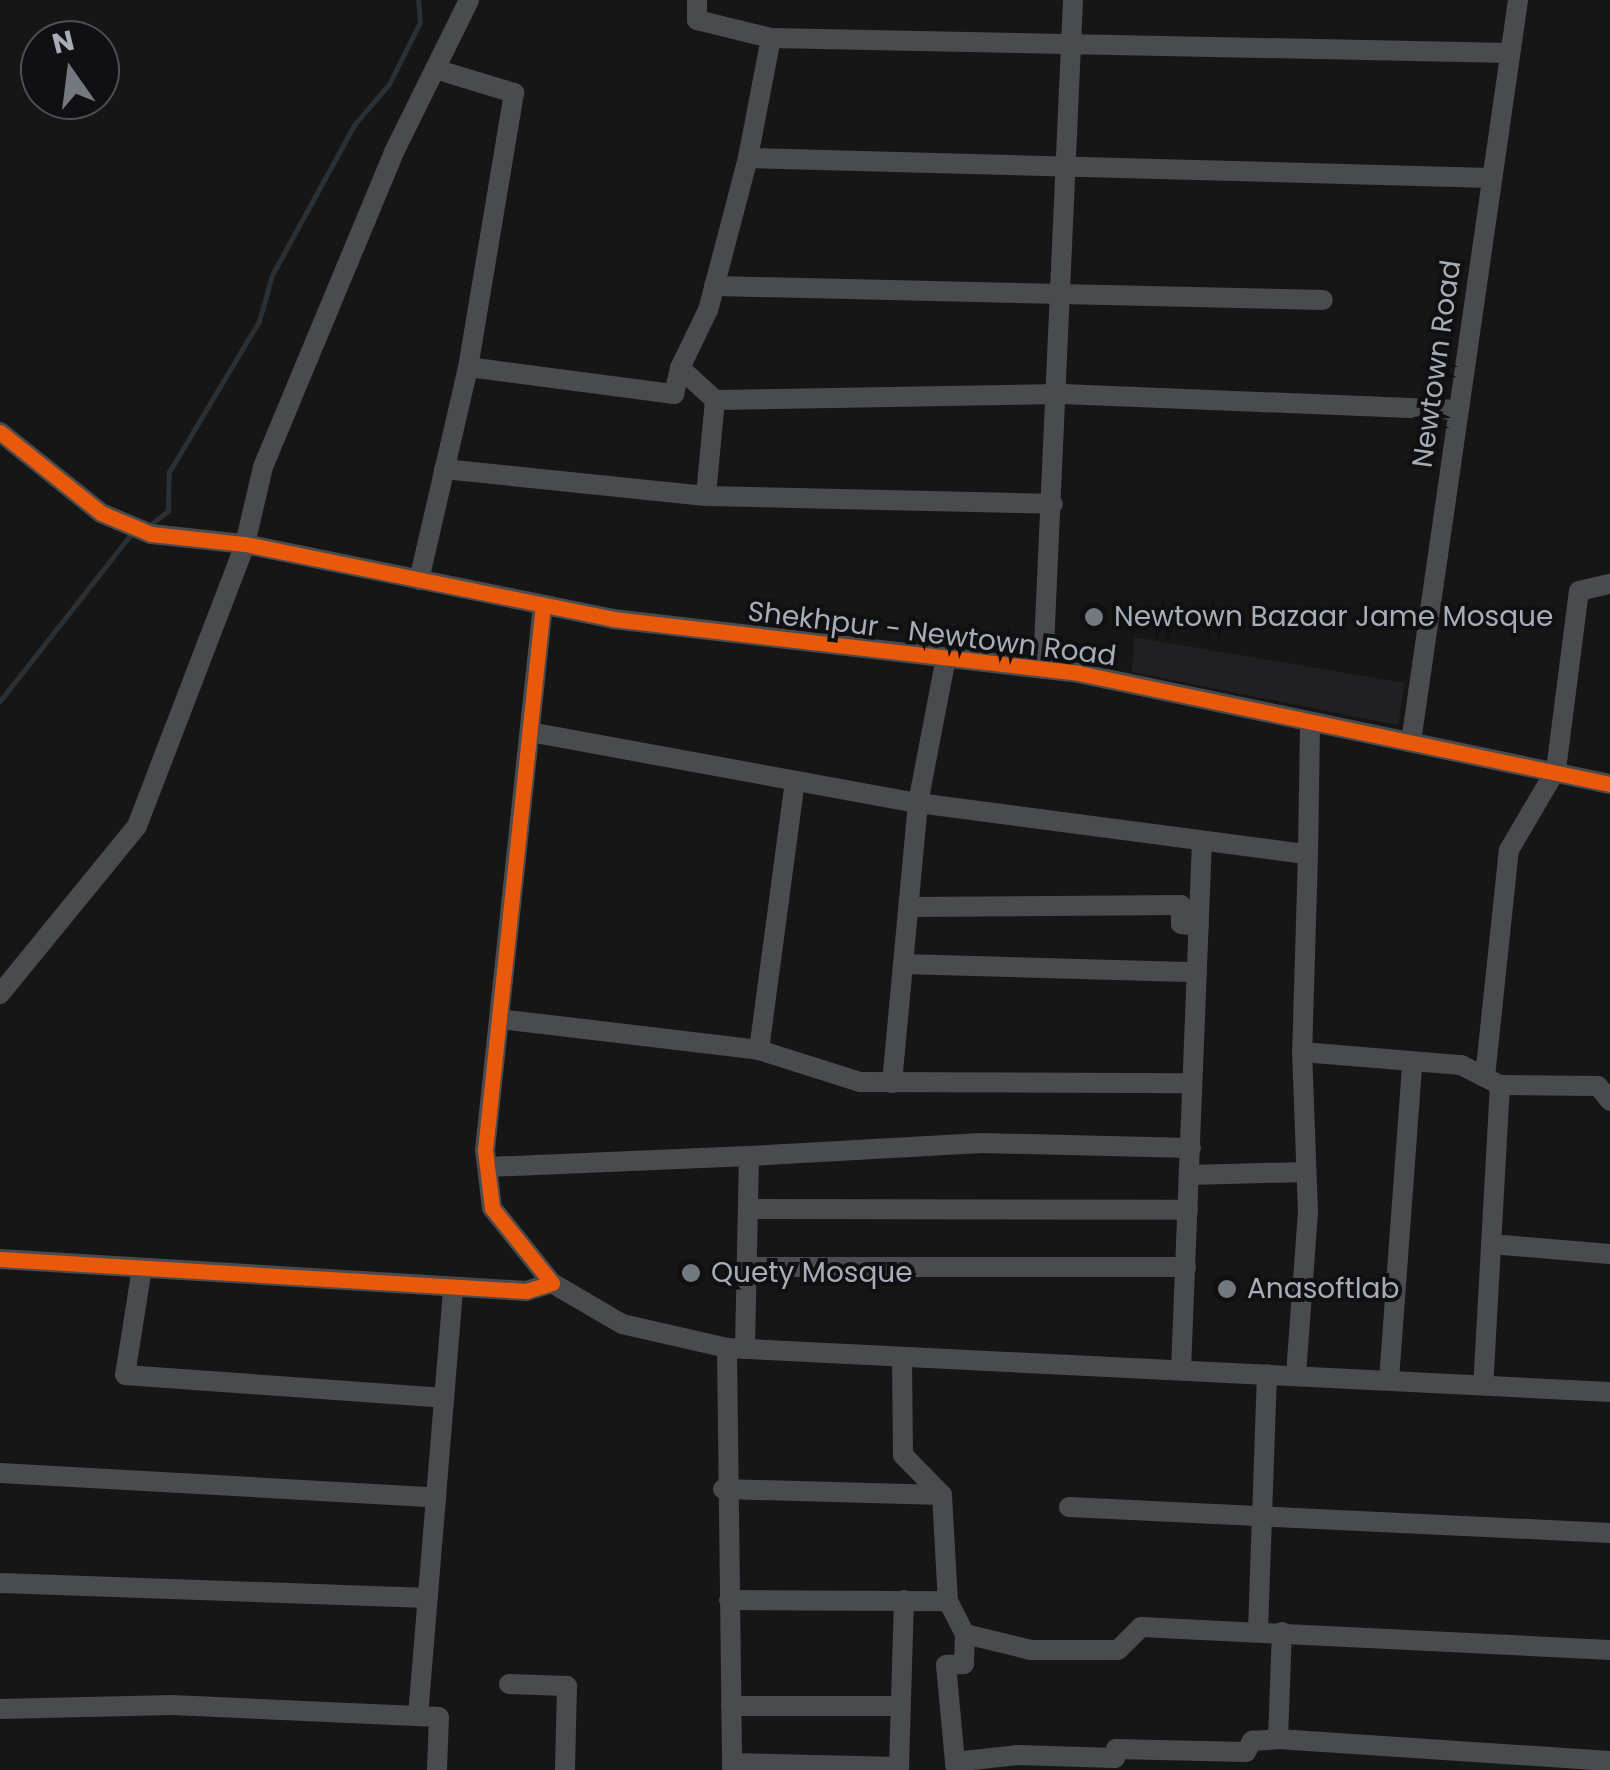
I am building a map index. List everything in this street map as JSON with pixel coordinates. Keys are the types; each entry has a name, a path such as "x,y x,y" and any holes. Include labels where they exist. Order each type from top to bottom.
{"street":[{"path":"0,994 138,826 245,544 262,467 435,69 469,0"},
{"path":"697,0 698,20 771,38 1072,40 1510,53"},
{"path":"1043,669 1062,394 1074,0"},
{"name":"Newtown Road","path":"1412,736 1518,0"},
{"path":"468,367 674,394 680,368 714,286 748,158 771,38"},
{"path":"419,580 468,367 514,93 435,69"},
{"path":"748,158 1492,178"},
{"path":"714,286 1323,300"},
{"path":"680,368 715,400 1062,394 1459,410"},
{"path":"706,496 715,400"},
{"name":"Shekhpur - Newtown Road","path":"0,432 100,513 151,534 245,544 543,605 1043,669 1310,724 1412,736 1610,784"},
{"path":"444,470 706,496 1053,504"},
{"path":"1482,1385 1491,1244 1492,1081 1509,850 1556,770 1579,591 1610,584"},
{"path":"543,605 488,1168 492,1208 552,1283 622,1324 736,1348 1610,1392"},
{"path":"892,1083 918,803 946,658"},
{"path":"1296,1375 1306,1172 1302,1052 1310,724"},
{"path":"530,732 918,803 1308,854"},
{"path":"759,1050 794,780"},
{"path":"1181,1370 1202,840"},
{"path":"909,906 1181,905 1181,924 1199,926"},
{"path":"904,964 1197,972"},
{"path":"500,1019 759,1050 892,1083 1192,1083"},
{"path":"1302,1052 1412,1064 1461,1064 1492,1081 1581,1084 1610,1101"},
{"path":"1389,1380 1412,1064"},
{"path":"488,1168 982,1144 1190,1148"},
{"path":"749,1156 746,1267 723,1488 732,1767 900,1767 898,1706 904,1600"},
{"path":"1190,1175 1306,1172"},
{"path":"748,1210 1188,1210"},
{"path":"1491,1244 1610,1254 1610,1241"},
{"path":"0,1259 454,1287 552,1283"},
{"path":"746,1267 1186,1266"},
{"path":"142,1268 125,1375 444,1398"},
{"path":"418,1716 454,1287"},
{"path":"902,1358 902,1455 942,1495 948,1601 965,1634 964,1664 946,1665 955,1766 1094,1763 1148,1747 1215,1761 1278,1739 1610,1761"},
{"path":"1258,1631 1267,1374"},
{"path":"0,1474 436,1497"},
{"path":"723,1488 942,1495"},
{"path":"1069,1508 1610,1533"},
{"path":"0,1583 428,1598"},
{"path":"729,1600 948,1601"},
{"path":"965,1634 1031,1650 1118,1650 1141,1627 1610,1650"},
{"path":"1278,1739 1282,1632"},
{"path":"509,1684 567,1686 564,1770"},
{"path":"0,1710 172,1705 439,1717 436,1770"},
{"path":"731,1706 898,1706"}],"shaded area":[{"path":"1134,637 1405,683 1398,725 1132,672"}],"waterway":[{"path":"150,525 168,511 169,472 259,321 272,275 354,125 389,84 420,22 418,0"},
{"path":"0,701 131,534"}],"cycle path":[{"path":"0,432 101,513 151,534 245,544 613,619 1078,673 1610,784"},
{"path":"0,1259 526,1291 552,1283 492,1208 485,1150 543,605"}],"place":[{"name":"Newtown Bazaar Jame Mosque","path":"1094,617"},
{"name":"Quety Mosque","path":"691,1273"},
{"name":"Anasoftlab","path":"1227,1289"}]}
